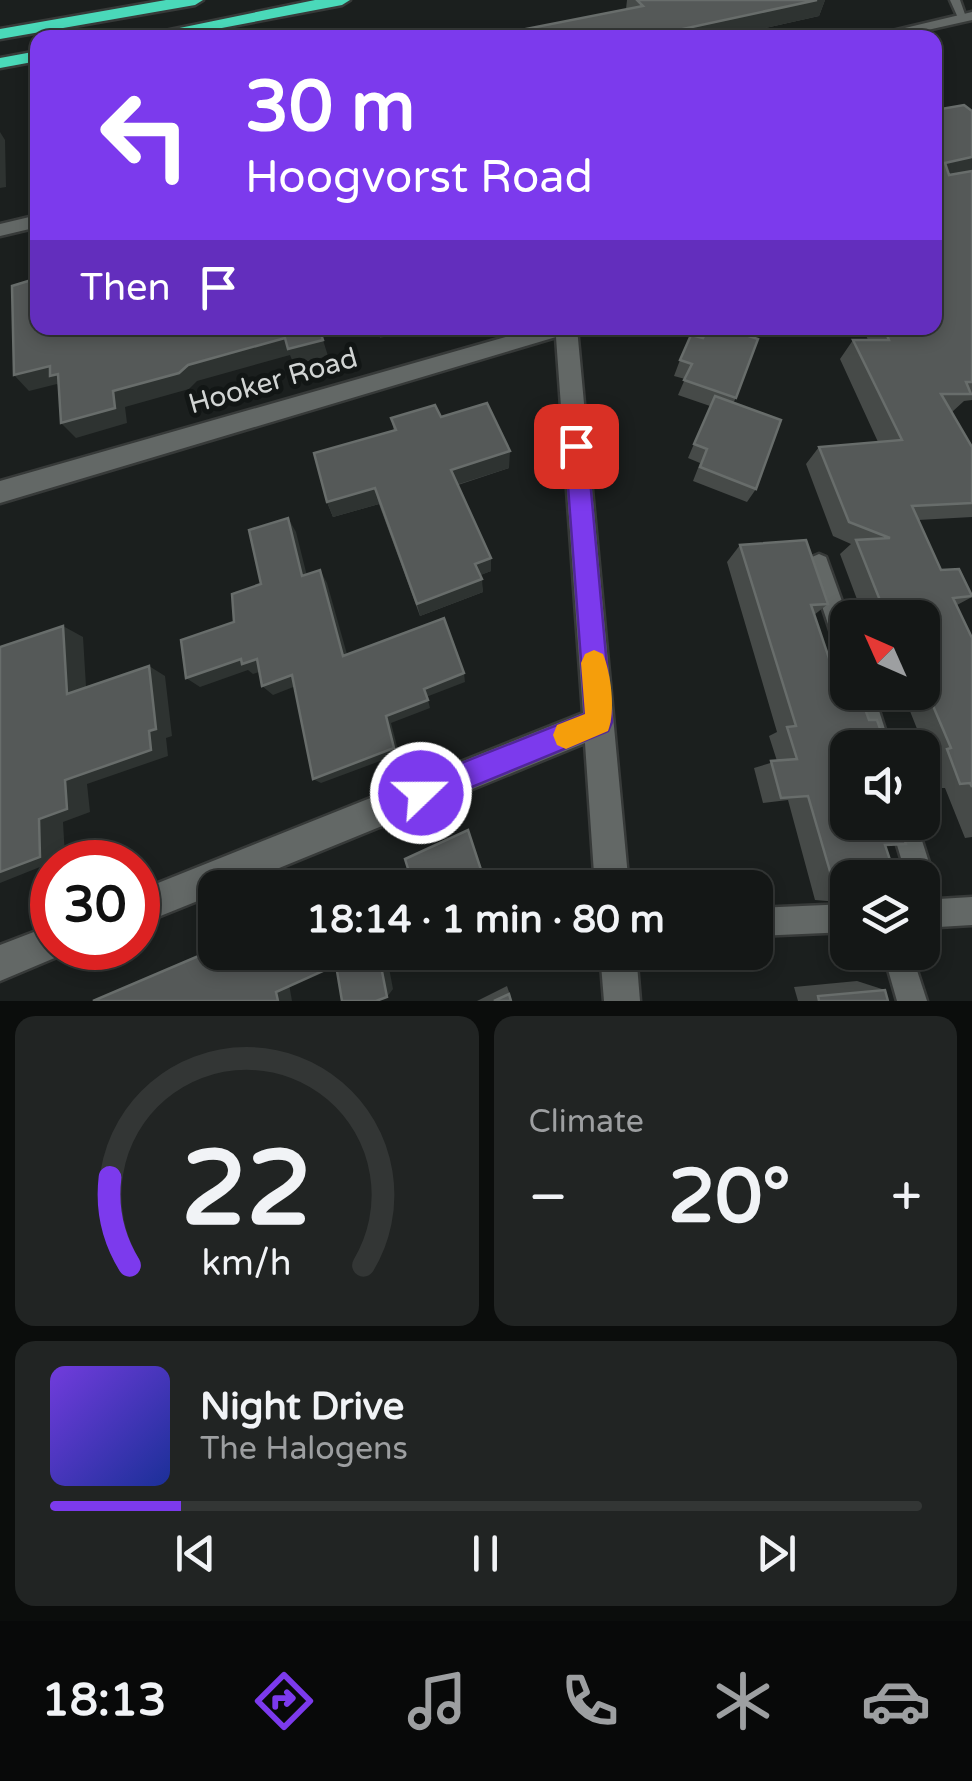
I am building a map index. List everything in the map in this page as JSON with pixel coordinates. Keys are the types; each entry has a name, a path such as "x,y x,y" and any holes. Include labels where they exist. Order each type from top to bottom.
{"highway":[{"path":"0,34 194,0"},
{"path":"182,30 342,0"},
{"path":"0,64 30,58"}],"street":[{"path":"907,30 968,17"},
{"path":"0,230 30,223"},
{"name":"Hooker Road","path":"0,492 540,335"},
{"path":"565,335 611,870"},
{"path":"160,899 599,722"},
{"path":"0,963 30,951"},
{"path":"619,970 622,1001"}],"lane":[{"path":"954,0 968,17"},
{"path":"819,564 831,600"},
{"path":"940,913 972,911"},
{"path":"773,921 830,919"},
{"path":"902,970 912,1001"}],"building":[{"path":"637,0 817,0 678,30 521,30 643,6"},
{"path":"964,105 972,111 972,157 945,163 949,175 972,171 972,382 966,382 971,394 941,394 972,447 972,503 912,506 941,570 959,569 972,596 953,598 972,638 972,787 970,783 960,784 947,749 951,748 935,710 940,710 940,600 880,600 856,540 890,538 849,522 819,447 902,440 853,340 889,340 887,335 942,335 942,109"},
{"path":"30,280 30,335 321,335 323,340 288,349 285,338 188,365 179,373 113,391 115,408 61,423 58,374 50,376 50,366 14,375 12,286"},
{"path":"691,335 746,335 758,339 736,398 684,380 692,364 680,360"},
{"path":"715,396 781,420 756,489 700,467 707,449 694,444"},
{"path":"487,403 510,451 451,470 491,558 475,564 482,579 417,604 375,488 327,502 314,453 396,430 391,418 435,405 441,417"},
{"path":"288,518 302,576 320,570 343,656 444,618 464,673 424,689 428,700 386,716 394,748 313,779 292,675 262,686 257,659 242,664 241,659 186,678 181,640 234,622 232,594 261,584 249,530"},
{"path":"806,540 828,604 811,605 830,661 830,710 865,710 869,720 877,720 881,730 830,730 830,840 905,840 906,844 885,845 890,860 830,860 830,871 808,796 781,798 771,761 797,759 787,727 796,726 740,545"},
{"path":"63,626 67,694 149,666 156,729 149,731 151,750 65,780 67,809 39,819 40,840 30,840 30,861 0,872 0,647"},
{"path":"468,830 481,870 408,870 405,859"},
{"path":"198,956 198,970 325,970 276,992 278,1001 93,1001"},
{"path":"337,970 382,970 387,997 376,1001 342,1001"},
{"path":"885,990 888,1001 819,1001 818,996"}],"slow traffic":[{"path":"566,735 599,722 594,663"}],"route":[{"path":"421,793 599,722 576,446"}]}
